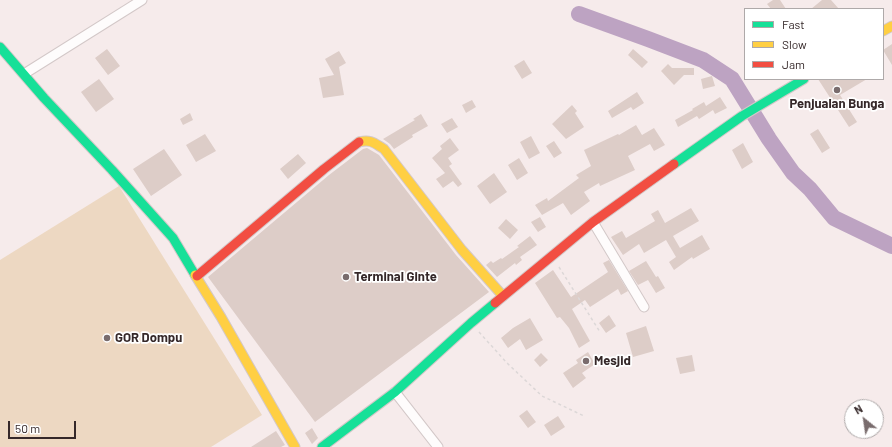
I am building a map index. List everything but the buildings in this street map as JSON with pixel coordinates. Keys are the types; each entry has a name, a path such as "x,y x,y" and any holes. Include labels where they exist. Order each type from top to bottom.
{"main road":[{"path":"0,47 44,98 112,170 173,238 197,276 295,447"},
{"path":"322,447 395,392 471,323 593,222 742,116 802,80"},
{"path":"197,276 324,169 359,142 367,140 376,143 384,149 462,250 503,296"}],"street":[{"path":"24,74 142,0"},
{"path":"593,222 644,307"},
{"path":"395,392 438,447"}],"path":[{"path":"552,255 600,332"},
{"path":"471,323 507,363 542,396 584,416"}],"shaded area":[{"name":"GOR Dompu","path":"119,186 262,415 211,447 0,447 0,260"}],"waterway":[{"path":"579,14 703,60 732,79 769,139 793,173 810,189 834,218 892,246"}],"traffic: fast":[{"path":"0,47 44,98 112,170 173,238 195,275"},
{"path":"674,164 742,116 802,80"},
{"path":"322,447 395,392 495,303"}],"traffic: slow":[{"path":"884,30 892,26"},
{"path":"359,142 370,141 384,149 462,250 503,296"},
{"path":"195,275 221,317 295,447"}],"traffic: jam":[{"path":"197,276 324,169 359,142"},
{"path":"495,303 593,222 674,164"}],"place":[{"name":"Penjualan Bunga","path":"837,90"},
{"name":"Terminal Ginte","path":"346,277"},
{"name":"GOR Dompu","path":"107,338"},
{"name":"Mesjid","path":"586,361"}]}
